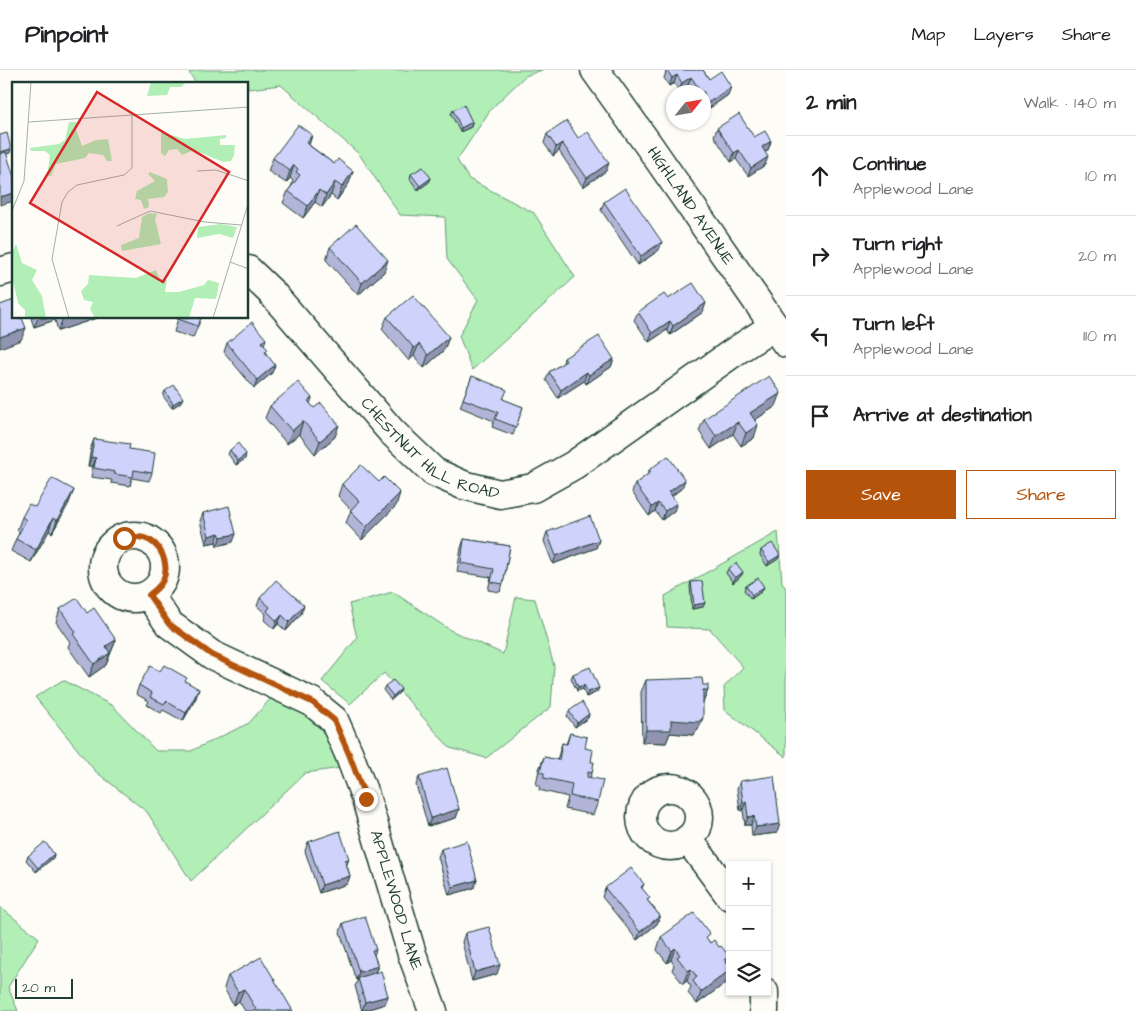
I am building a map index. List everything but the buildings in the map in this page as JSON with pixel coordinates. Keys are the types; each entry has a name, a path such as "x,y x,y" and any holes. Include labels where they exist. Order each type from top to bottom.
{"street":[{"name":"HIGHLAND AVENUE","path":"595,70 780,334"},
{"name":"CHESTNUT HILL ROAD","path":"249,271 271,292 392,432 434,472 463,485 500,494 534,488 574,465 734,352 780,334"},
{"name":"APPLEWOOD LANE","path":"149,595 169,624 212,655 312,702 334,720 366,799 412,954 433,1011"},
{"path":"688,839 726,891"},
{"path":"764,996 764,1011"}],"green space":[{"path":"197,70 542,70 525,76 491,109 457,160 469,179 534,213 575,277 472,370 459,336 478,300 447,259 445,217 400,215 359,154 281,85 249,89 249,82 196,82 189,73"},
{"path":"778,532 782,582 786,589 786,757 725,710 724,687 743,667 710,629 667,627 665,596"},
{"path":"393,592 450,630 503,654 516,597 535,599 554,666 551,707 486,758 450,748 384,673 350,704 322,681 357,638 349,604"},
{"path":"63,680 113,706 156,751 191,751 249,723 272,697 318,721 341,768 305,773 191,881 147,812 95,771 35,697"},
{"path":"0,907 39,938 8,987 18,1011 0,1011"}],"route":[{"path":"124,538 134,536 144,538 160,550 164,560 163,580 157,589 149,595 169,624 212,655 312,702 334,720 366,799"}]}
